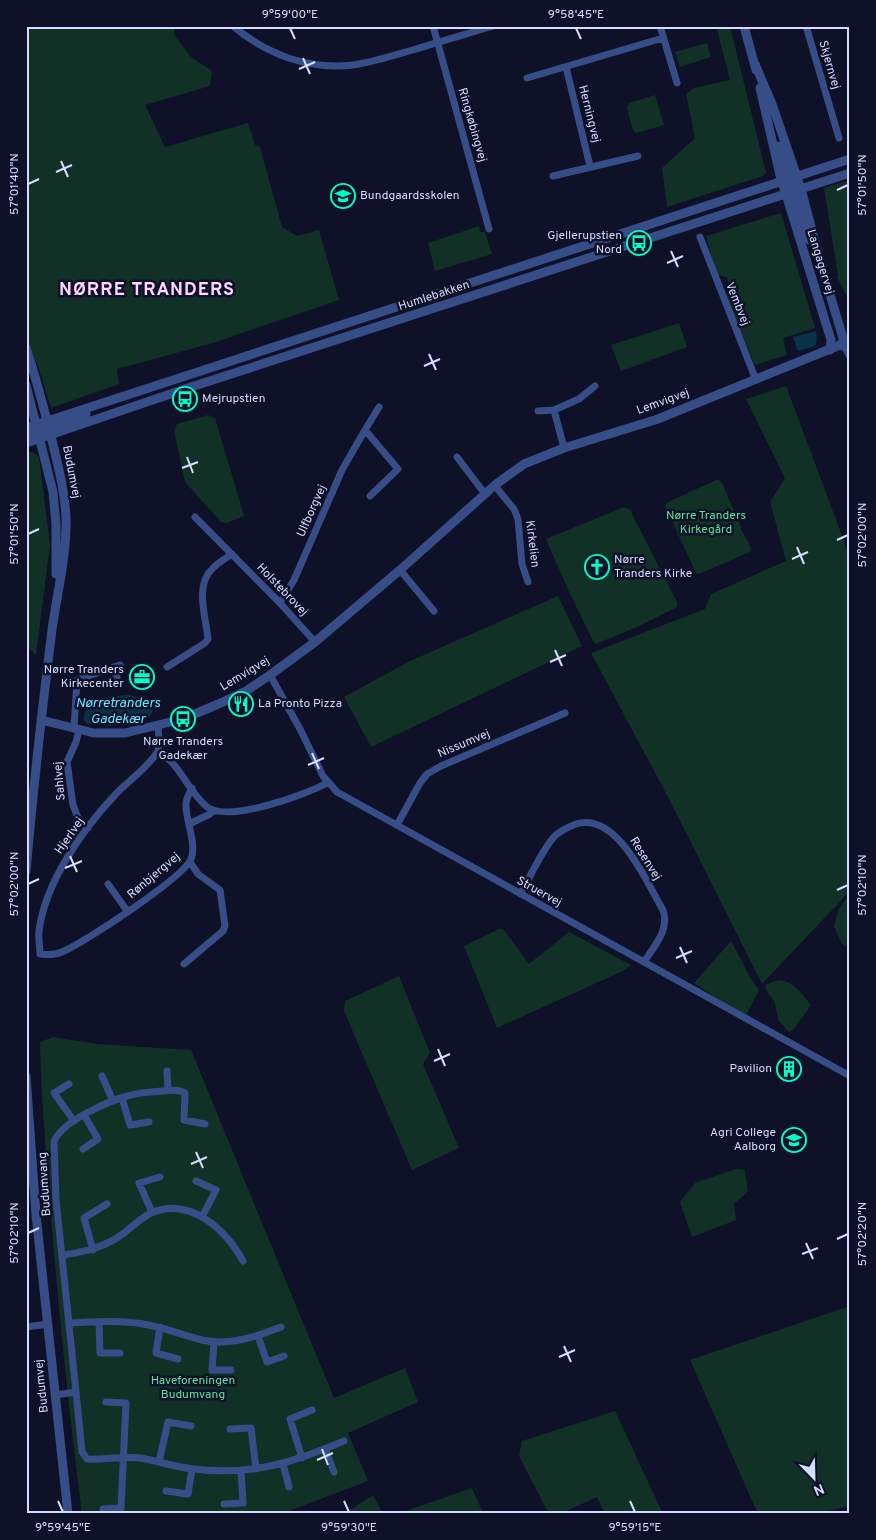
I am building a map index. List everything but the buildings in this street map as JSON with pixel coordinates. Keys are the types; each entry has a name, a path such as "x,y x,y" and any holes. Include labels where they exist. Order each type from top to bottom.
{"street":[{"path":"234,26 261,46 284,57 331,66 353,65 375,60 493,26"},
{"name":"Ringkøbingvej","path":"433,26 490,229"},
{"path":"660,26 676,83"},
{"name":"Langagervej","path":"744,26 767,116 775,132 814,255 822,268 844,338 840,345"},
{"name":"Skjernvej","path":"806,26 839,138"},
{"path":"527,78 663,38"},
{"name":"Langagervej","path":"755,64 772,104 789,180"},
{"name":"Herningvej","path":"566,67 590,166"},
{"path":"553,176 638,156"},
{"name":"Humlebakken","path":"26,428 39,431 49,428 134,392 850,159"},
{"name":"Humlebakken","path":"26,443 39,431 188,388 850,173"},
{"path":"789,180 794,191"},
{"name":"Langagervej","path":"794,191 831,340 830,350"},
{"name":"Vembvej","path":"700,237 756,380"},
{"path":"840,345 846,349 850,357"},
{"name":"Lemvigvej","path":"42,720 94,733 125,733 183,718 223,702 246,691 270,676 315,642 400,570 485,494 524,464 564,448 658,419 840,345"},
{"name":"Budumvej","path":"26,348 35,373 49,428 63,492 66,520 65,546 55,604 42,720 31,773 26,871"},
{"name":"Budumvej","path":"26,385 53,492 56,524 55,604"},
{"path":"538,411 554,410 579,399 595,386"},
{"name":"Ulfborgvej","path":"280,603 294,580 342,470 379,407"},
{"path":"554,410 564,448"},
{"path":"365,430 398,469 370,496"},
{"path":"26,435 39,431"},
{"path":"457,457 485,494"},
{"name":"Kirkelien","path":"495,486 514,509 518,519 522,564 528,582"},
{"name":"Holstebrovej","path":"194,517 280,603 315,642"},
{"path":"167,667 208,639 202,594 203,585 212,568 232,554"},
{"path":"400,570 434,610"},
{"path":"76,729 77,680 116,666 117,677"},
{"name":"Struervej","path":"270,676 328,783 337,792 850,1076"},
{"name":"Nissumvej","path":"397,825 420,782 427,774 441,766 565,713"},
{"path":"158,724 158,751 176,766 206,807 213,811 244,810 266,806 328,783"},
{"name":"Sahlvej","path":"76,729 67,762 73,805 78,818 88,828"},
{"name":"Hjerlvej","path":"40,954 39,933 46,899 64,863 88,828 113,797 152,760 158,751"},
{"name":"Rønbjergvej","path":"40,954 50,955 61,952 128,912 186,867 190,862 192,852 186,806 187,798 192,788"},
{"path":"189,824 213,811"},
{"name":"Resenvej","path":"520,894 545,850 559,832 580,823 593,823 605,828 626,847 663,910 666,919 662,933 644,962"},
{"path":"184,964 223,931 225,926 220,890 198,874 190,862"},
{"name":"Rønbjergvej","path":"108,884 128,912"},
{"path":"167,1071 168,1090 185,1093 184,1120 205,1124"},
{"name":"Budumvej","path":"26,1076 36,1214 68,1514"},
{"path":"102,1076 113,1101"},
{"path":"69,1084 54,1093 74,1121"},
{"name":"Budumvang","path":"168,1090 134,1094 113,1101 74,1121 56,1136 54,1142 56,1199 84,1457 92,1459 124,1457 192,1469 216,1471 241,1470 283,1464 344,1441"},
{"path":"122,1098 130,1125 149,1122"},
{"path":"83,1149 98,1139 84,1115"},
{"path":"152,1212 140,1183 160,1177"},
{"path":"196,1181 216,1190 202,1217"},
{"path":"93,1250 84,1218 107,1204"},
{"path":"63,1255 93,1250 114,1240 152,1212 176,1209 189,1211 217,1226 229,1238 244,1261"},
{"path":"99,1322 100,1353 120,1353"},
{"path":"70,1323 133,1323 160,1327 214,1342 228,1342 258,1336 281,1327"},
{"path":"26,1327 48,1324"},
{"path":"160,1327 156,1353 178,1359"},
{"path":"258,1336 266,1362 284,1356"},
{"path":"214,1342 212,1370 231,1370"},
{"path":"55,1395 76,1392"},
{"path":"103,1509 121,1508 126,1403 106,1402"},
{"path":"302,1458 290,1419 312,1410"},
{"path":"159,1462 168,1422 191,1426"},
{"path":"230,1429 251,1428 256,1468"},
{"path":"325,1449 334,1472"},
{"path":"283,1464 289,1487"},
{"path":"166,1490 188,1494 192,1469"},
{"path":"224,1504 244,1503 241,1470"}],"green space":[{"path":"26,26 175,26 174,35 191,57 212,71 210,86 145,105 165,147 248,123 255,145 260,147 282,227 297,236 319,230 339,300 213,343 117,369 119,384 51,408 38,366 26,339"},
{"path":"716,26 730,26 766,173 763,176 667,207 662,168 695,138 686,94 694,88 730,80"},
{"path":"707,43 711,57 680,67 675,52"},
{"path":"655,95 664,125 636,133 633,131 627,108 629,103"},
{"path":"850,180 850,300 837,277 824,188"},
{"path":"781,213 815,328 783,338 787,355 755,365 726,297 727,277 717,275 706,236"},
{"path":"479,226 480,232 485,232 492,254 435,271 428,243"},
{"path":"679,323 687,347 621,371 611,345"},
{"path":"786,386 850,557 850,891 762,984 668,797 591,653 705,609 711,594 786,561 770,502 785,478 746,399"},
{"path":"208,415 215,418 244,516 227,523 221,522 185,482 174,431 177,424"},
{"path":"32,452 39,457 50,545 36,655 26,645 26,453"},
{"name":"Nørre Tranders Kirkegård","path":"716,480 722,483 741,530 751,548 750,552 699,574 696,573 665,506 668,502"},
{"name":"Nørre Tranders Kirkegård","path":"624,507 630,510 677,602 677,607 596,644 570,594 546,539"},
{"path":"558,596 582,646 371,747 344,697 408,662"},
{"path":"850,893 850,948 842,944 834,926 839,909"},
{"path":"499,929 504,930 529,964 569,932 631,965 623,971 497,1028 464,946"},
{"path":"731,941 759,990 746,1015 694,983"},
{"path":"399,976 430,1053 423,1064 459,1148 412,1170 344,1011 345,1001"},
{"path":"778,980 793,985 811,1005 794,1029 789,1032 779,1021 774,1001 767,992 765,985"},
{"name":"Haveforeningen Budumvang","path":"53,1037 97,1044 191,1050 334,1398 405,1368 418,1402 348,1433 368,1481 281,1514 82,1514 60,1321 43,1104 40,1042"},
{"path":"736,1169 745,1170 748,1191 734,1204 736,1220 692,1237 680,1202 695,1183"},
{"path":"850,1306 850,1506 813,1514 758,1514 690,1360"},
{"path":"615,1411 663,1514 605,1514 597,1497 560,1514 549,1514 519,1456 522,1441"},
{"path":"472,1488 483,1513 481,1514 397,1514"},
{"path":"373,1495 383,1514 344,1514"}],"water":[{"path":"816,331 817,340 815,346 798,351 793,337"},
{"name":"Nørretranders Gadekær","path":"128,695 138,697 151,705 152,714 148,719 112,726 87,724 85,721 85,713 92,704 104,698"}],"place":[{"name":"Bundgaardsskolen","path":"343,196"},
{"name":"Gjellerupstien Nord","path":"639,243"},
{"name":"Mejrupstien","path":"185,399"},
{"name":"Nørre Tranders Kirke","path":"597,567"},
{"name":"Nørre Tranders Kirkecenter","path":"142,677"},
{"name":"La Pronto Pizza","path":"241,704"},
{"name":"Nørre Tranders Gadekær","path":"183,719"},
{"name":"Pavilion","path":"789,1069"},
{"name":"Agri College Aalborg","path":"794,1140"}],"district":[{"name":"NØRRE TRANDERS","path":"147,290"}]}
